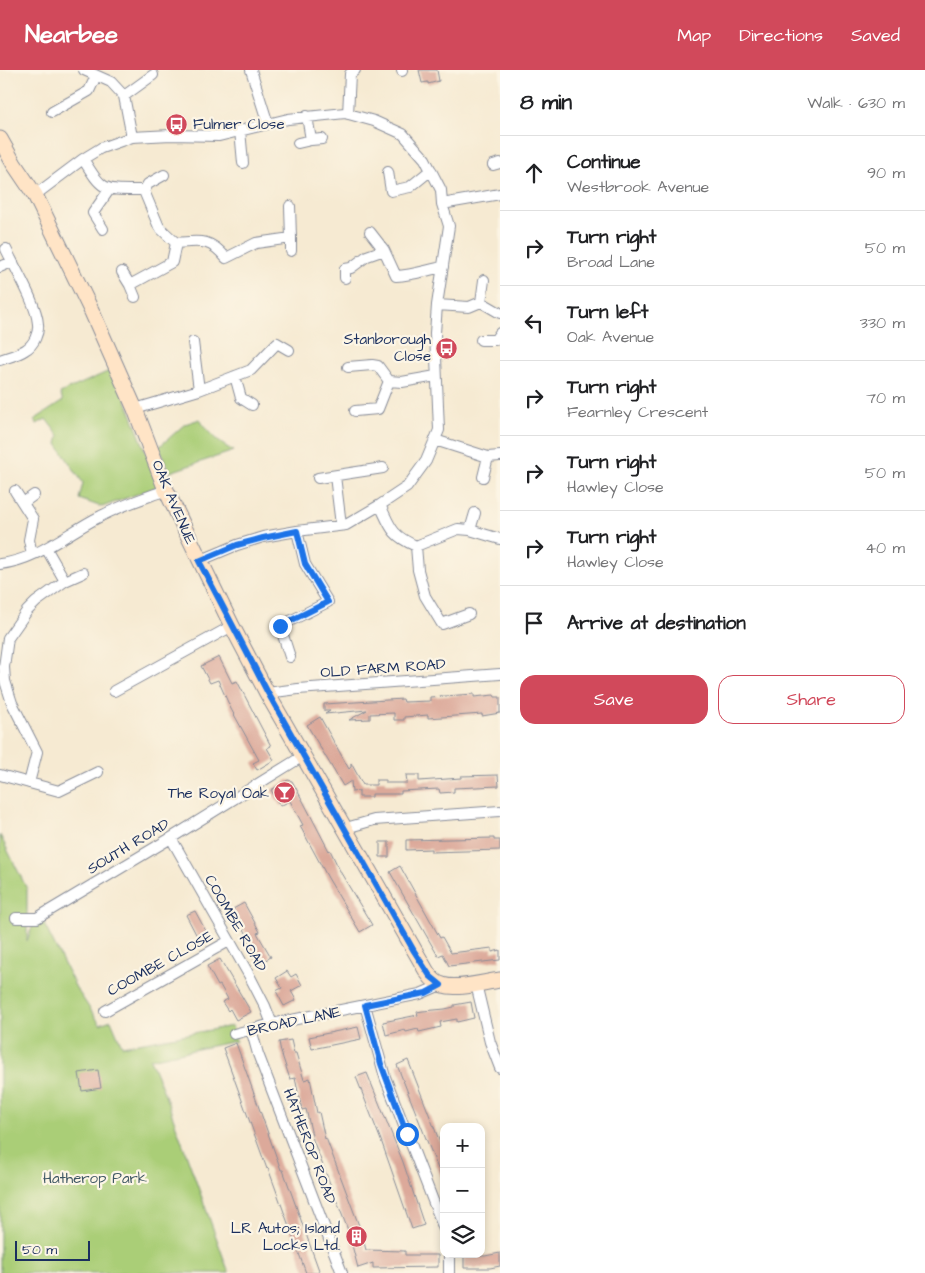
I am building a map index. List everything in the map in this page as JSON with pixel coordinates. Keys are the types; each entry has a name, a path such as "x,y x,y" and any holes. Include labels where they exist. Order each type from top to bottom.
{"street":[{"path":"84,70 111,82 124,96 132,137"},
{"path":"251,70 268,124"},
{"path":"348,114 350,74 355,70"},
{"path":"124,96 153,75"},
{"path":"52,112 89,91 96,76"},
{"path":"35,195 82,159 101,148 132,137 170,135 219,136 307,116 348,114 374,120 403,134 425,159 440,190 449,226 437,305 435,333 439,430 426,461 407,487 346,525 297,531 263,538 237,545 199,561"},
{"path":"307,116 311,140"},
{"path":"240,130 243,163"},
{"name":"OAK AVENUE","path":"0,139 35,195 92,312 135,409 166,490 232,626 303,756 427,972 441,985"},
{"path":"298,143 322,139"},
{"path":"82,159 93,176 109,190 144,191"},
{"path":"388,172 390,191 410,187 431,170"},
{"path":"144,191 148,184 164,176"},
{"path":"103,229 93,213 109,190"},
{"path":"144,191 159,227 176,243 195,241 211,244 217,247 226,258 256,244 290,238"},
{"path":"442,204 500,194"},
{"path":"290,206 291,251"},
{"path":"370,232 384,250 396,276 412,276 427,270 444,268"},
{"path":"130,285 172,262 176,243"},
{"path":"0,360 20,353 31,346 39,328 37,315 6,249"},
{"path":"345,278 345,270 351,268 367,256 384,250"},
{"path":"0,268 12,262"},
{"path":"122,272 135,297"},
{"path":"481,302 484,280"},
{"path":"437,305 469,307 481,302"},
{"path":"481,302 500,313"},
{"path":"481,340 495,340 500,334"},
{"path":"135,409 199,390 251,370 277,339 289,350"},
{"path":"193,342 199,390"},
{"path":"348,367 378,366 389,381 402,382 436,376"},
{"path":"235,376 241,398 252,405"},
{"path":"354,411 378,408 389,381"},
{"path":"435,440 488,457 500,456"},
{"path":"483,477 488,457"},
{"path":"318,478 383,468"},
{"path":"335,476 341,525"},
{"path":"0,564 13,562 46,548 102,515 166,490"},
{"path":"15,491 33,519 29,540 32,554"},
{"path":"23,503 34,495"},
{"path":"380,505 392,530 401,539 416,546 458,529 470,530 500,539"},
{"path":"470,530 475,513"},
{"path":"290,657 280,626 328,602 305,564 297,531"},
{"path":"416,546 418,570 425,596 442,624 470,614"},
{"path":"46,548 65,581"},
{"path":"29,783 37,752 12,703 6,681 4,667 8,638 27,611 36,602 65,581 83,573"},
{"path":"114,691 232,626"},
{"name":"OLD FARM ROAD","path":"268,693 298,689 500,674"},
{"name":"SOUTH ROAD","path":"16,918 37,918 303,756"},
{"path":"0,775 58,791 98,772"},
{"path":"346,828 374,820 500,811"},
{"name":"COOMBE ROAD","path":"171,838 265,1006 272,1024"},
{"name":"COOMBE CLOSE","path":"105,1011 229,941"},
{"name":"BROAD LANE","path":"234,1034 272,1024 426,993 441,985 453,986 500,980"},
{"path":"476,984 490,1042 500,1068"},
{"path":"365,1005 385,1077 440,1219"},
{"name":"HATHEROP ROAD","path":"251,1029 258,1054 342,1273"},
{"path":"448,1258 449,1273"}],"green space":[{"path":"114,369 159,486 102,507 79,499 83,483 57,444 59,436 46,419 37,424 34,420 63,401 60,393"},
{"path":"200,419 214,438 234,451 170,472 159,447 185,424"},
{"name":"Hatherop Park","path":"0,835 27,889 27,941 33,924 40,920 43,922 76,988 100,1024 111,1020 122,1046 232,1026 236,1041 150,1059 165,1095 229,1273 0,1273"}],"building":[{"path":"419,70 437,70 439,81 428,84 428,82 422,83"},
{"path":"219,657 232,683 237,681 271,746 267,748 274,760 257,770 253,763 259,760 231,709 218,680 210,683 201,666"},
{"path":"474,694 474,697 494,695 495,697 500,697 500,713 482,716 482,714 428,718 428,715 404,717 404,720 394,720 394,713 370,714 370,719 349,720 367,710 325,714 330,711 324,711 324,704 403,699 404,702 430,701 430,697"},
{"path":"320,717 349,769 351,763 363,785 376,785 376,780 386,780 386,783 407,783 406,775 419,775 419,781 461,778 461,776 498,775 499,786 454,788 454,792 440,793 439,789 401,791 401,794 372,794 372,797 359,797 359,791 352,792 351,781 343,786 307,725"},
{"path":"288,780 292,781 341,873 372,925 360,932 300,826 303,825 290,801 280,806 271,790"},
{"path":"494,838 494,840 500,840 500,850 431,852 431,849 406,850 406,840"},
{"path":"380,842 389,842 389,857 380,857"},
{"path":"400,866 440,938 442,937 451,953 492,948 492,952 500,950 500,960 449,966 443,954 438,956 390,872"},
{"path":"244,903 260,932 257,933 271,957 260,963 247,942 250,940 233,909"},
{"path":"195,911 207,933 198,938 186,915"},
{"path":"220,959 251,1012 236,1020 230,1009 228,1011 222,1002 228,999 207,966"},
{"path":"287,971 291,977 296,974 302,985 291,991 296,1000 284,1006 276,991 282,988 276,978"},
{"path":"471,1002 474,1018 457,1022 457,1019 440,1022 441,1027 419,1032 418,1029 406,1032 405,1030 386,1035 383,1022 418,1015 417,1012 445,1009 454,1007 454,1005"},
{"path":"358,1027 361,1039 312,1049 309,1037"},
{"path":"291,1040 304,1080 310,1078 317,1113 319,1112 325,1139 361,1231 366,1250 405,1251 405,1255 438,1255 438,1267 373,1268 373,1263 358,1268 348,1230 313,1140 306,1109 302,1110 295,1078 290,1079 281,1052 279,1042"},
{"path":"236,1043 320,1273 306,1273 267,1169 223,1048"},
{"path":"408,1060 440,1143 440,1174 397,1065"},
{"path":"98,1070 101,1088 82,1091 79,1073"},
{"path":"367,1073 403,1162 424,1225 412,1229 382,1143 356,1077"},
{"path":"500,1253 500,1266 464,1268 464,1258 485,1258 485,1256"}],"place":[{"name":"Fulmer Close","path":"177,124"},
{"name":"Stanborough Close","path":"447,348"},
{"name":"The Royal Oak","path":"285,793"},
{"name":"LR Autos; Island Locks Ltd.","path":"356,1237"}],"route":[{"path":"280,626 328,602 305,564 297,531 237,545 199,561 268,693 414,951 430,976 441,985 426,993 365,1005 381,1064 407,1134"}]}
